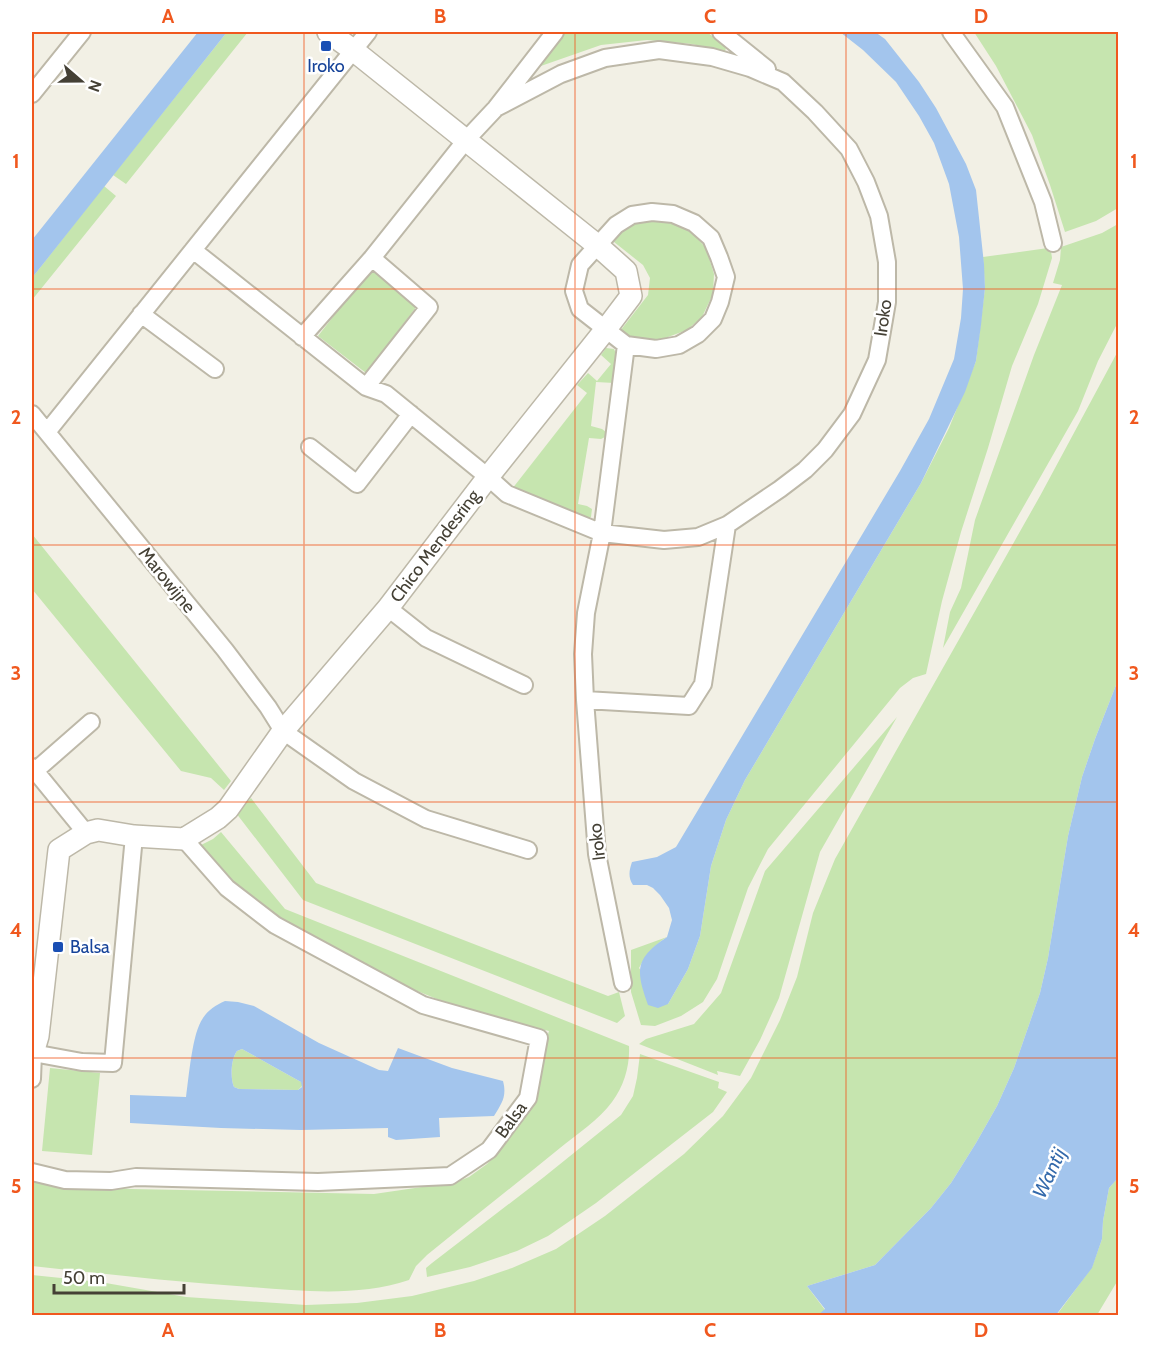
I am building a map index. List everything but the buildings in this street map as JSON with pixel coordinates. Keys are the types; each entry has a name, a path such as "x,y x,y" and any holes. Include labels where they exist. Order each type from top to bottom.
{"street":[{"path":"32,94 82,32"},
{"name":"Chico Mendesring","path":"184,839 218,818 228,809 283,731 388,608 631,296 626,271 597,245 328,32"},
{"path":"47,432 368,32"},
{"name":"Iroko","path":"466,140 496,108 555,32"},
{"name":"Iroko","path":"488,477 507,494 602,534 664,540 698,537 727,525 805,470 825,450 852,414 876,360 887,302 887,262 879,216 866,182 849,149 783,82 721,32"},
{"path":"951,32 1005,107 1043,202 1053,243"},
{"name":"Iroko","path":"496,108 561,74 606,58 659,50 712,57 750,68 783,82"},
{"path":"302,337 372,258 466,140"},
{"path":"652,212 673,214 694,223 711,238 726,277 713,319 699,334 679,345 656,349 626,345 580,309 574,291 580,265 597,245 616,225 632,215 652,212"},
{"path":"193,250 366,387 386,394 488,477"},
{"path":"366,387 429,307 372,258"},
{"path":"141,314 215,369"},
{"name":"Iroko","path":"623,983 597,854 583,654 586,613 602,534 626,345"},
{"name":"Marowijne","path":"32,414 225,650 283,731"},
{"path":"310,447 357,484 411,414"},
{"path":"585,699 689,706 703,684 727,525"},
{"path":"388,608 426,638 524,685"},
{"path":"86,833 33,769 91,722"},
{"path":"283,731 354,781 426,819 528,850"},
{"path":"32,1079 32,1053 38,1036 59,850 86,833 98,830 134,837 184,839"},
{"path":"32,1053 82,1062 113,1063 134,837"},
{"name":"Balsa","path":"32,1172 65,1180 111,1181 136,1178 318,1182 450,1176 489,1150 528,1098 539,1038 423,1005 275,925 227,888 184,839"}],"green space":[{"path":"227,32 248,32 126,184 113,175"},
{"path":"562,32 707,32 726,47 725,52 692,44 647,40 601,45 538,67"},
{"path":"974,32 1118,32 1118,208 1096,221 1065,232 1032,135 996,66"},
{"path":"104,186 116,196 32,300 32,278"},
{"path":"664,218 689,229 706,248 714,274 713,294 702,317 687,330 657,341 631,337 620,331 648,295 650,278 643,265 609,238 637,221"},
{"path":"1118,224 1118,322 1098,361 1078,411 943,648 950,612 961,588 975,520 1034,355 1062,285 1053,283 1060,260 1061,247 1102,233"},
{"path":"1048,248 1052,258 1038,304 1012,366 961,532 942,601 926,674 913,678 900,688 768,849 748,888 717,979 703,1002 681,1016 655,1026 641,1025 631,992 631,950 667,937 658,943 639,968 668,1004 688,969 700,936 711,866 726,820 745,780 921,483 949,428 976,361 985,288 983,257"},
{"path":"371,268 417,306 366,373 318,336"},
{"path":"606,348 614,349 617,356 614,383 596,382 591,426 606,432 605,437 601,439 589,438 578,504 592,509 591,517 585,520 512,489 587,393 577,385 588,373 597,381 611,364 601,355"},
{"path":"1118,351 1118,680 1082,777 1068,836 1040,993 1014,1068 997,1106 951,1183 931,1208 875,1265 807,1286 825,1310 818,1316 32,1316 32,1275 100,1282 186,1297 306,1305 357,1303 412,1296 474,1281 556,1249 605,1216 684,1154 723,1116 751,1078 780,1020 797,977 813,913 835,859 1040,496"},
{"path":"32,534 231,781 224,790 211,778 181,771 32,589"},
{"path":"897,717 820,852 779,998 740,1076 717,1071 718,1075 639,1044 646,1039 694,1024 721,993 765,871"},
{"path":"251,798 316,883 608,996 619,992 625,1016 617,1023 303,900 236,813"},
{"path":"221,832 285,909 629,1046 623,1083 607,1109 427,1255 416,1266 409,1280 370,1289 310,1291 195,1283 32,1266 32,1180 131,1189 374,1194 456,1182 469,1177 487,1164 504,1146 519,1124 549,1031 524,1025 521,1028 454,1006 383,977 281,920 232,883 199,846"},
{"path":"242,1049 303,1085 298,1090 234,1087 232,1064 237,1051"},
{"path":"640,1054 719,1082 718,1088 727,1092 713,1112 596,1203 548,1236 517,1251 470,1267 427,1277 426,1268 621,1115 633,1096"},
{"path":"50,1068 100,1073 92,1155 42,1151"},
{"path":"1118,1178 1118,1280 1097,1315 1056,1316 1092,1267 1102,1239 1109,1188"}],"water":[{"path":"198,32 227,32 32,278 32,240"},
{"path":"840,32 875,32 885,39 936,108 966,164 976,190 984,264 985,288 976,361 965,392 921,483 745,780 726,820 711,866 700,936 688,969 668,1004 658,1008 648,1005 641,983 641,966 648,952 667,937 672,920 669,908 653,888 647,885 633,885 630,879 632,862 657,857 676,847 900,471 929,419 954,359 963,289 959,237 949,184 934,143 896,82 863,50"},
{"name":"Wantij","path":"1118,680 1118,1178 1109,1188 1102,1239 1092,1268 1056,1315 818,1315 825,1309 807,1286 875,1265 931,1208 951,1183 997,1106 1014,1068 1040,993 1068,836 1082,777"},
{"path":"225,1001 254,1006 319,1043 379,1070 388,1071 398,1048 452,1068 503,1081 503,1099 494,1116 439,1118 440,1137 396,1140 388,1137 388,1128 301,1130 130,1123 130,1095 186,1097 199,1025 207,1013","holes":["242,1049 301,1082 302,1087 298,1090 239,1089 234,1087 232,1079 233,1059 237,1051"]}],"place":[{"name":"Iroko","path":"326,46"},
{"name":"Balsa","path":"58,947"}]}
